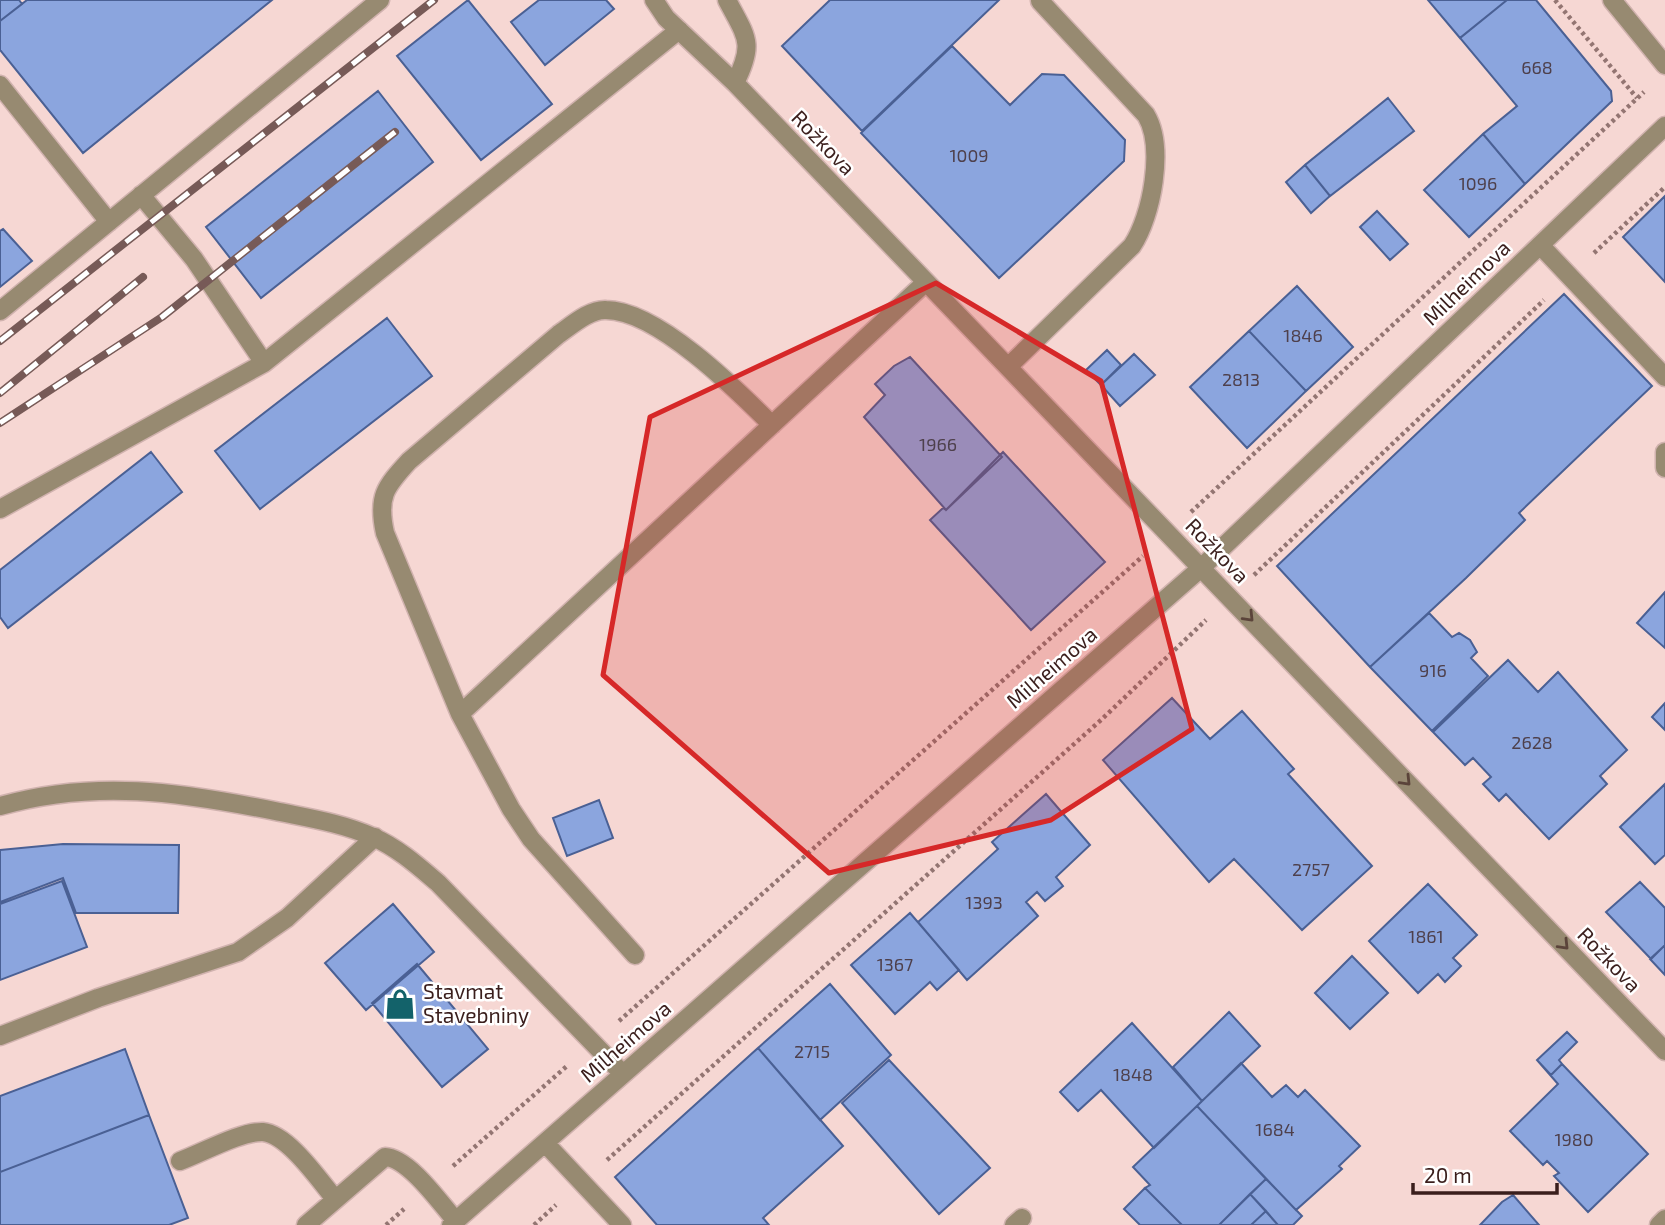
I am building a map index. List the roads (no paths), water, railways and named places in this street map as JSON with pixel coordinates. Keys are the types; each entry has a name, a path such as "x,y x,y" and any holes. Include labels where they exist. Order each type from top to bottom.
{"street":[{"path":"0,311 380,0"},
{"name":"Rožkova","path":"654,0 666,18 735,83 1665,1051"},
{"path":"727,0 748,41 748,58 735,83"},
{"path":"1612,0 1665,65"},
{"path":"1008,367 1132,246 1140,234 1149,206 1155,158 1154,132 1146,115 1040,1"},
{"path":"0,509 264,363 679,30"},
{"path":"0,85 109,222"},
{"name":"Milheimova","path":"454,1223 1201,568 1665,126"},
{"path":"141,195 194,259 264,363"},
{"path":"1540,245 1665,377"},
{"path":"460,714 926,282"},
{"path":"635,955 531,839 511,809 460,714 385,533 381,513 382,497 393,478 409,461 559,334 604,309 624,312 645,322 704,360 772,425"},
{"path":"1665,452 1665,468"},
{"path":"0,806 33,796 86,789 125,789 213,799 340,824 375,837 407,856 438,883 623,1074"},
{"path":"0,1036 98,998 238,952 287,918 375,837"},
{"path":"180,1161 253,1133 272,1134 292,1149 335,1199"},
{"path":"545,1143 622,1225"},
{"path":"306,1225 385,1157 401,1161 454,1223"},
{"path":"1658,1225 1665,1219"}],"railway":[{"path":"0,341 434,0"},
{"path":"0,423 162,317 395,132"},
{"path":"0,393 143,277"}],"place":[{"name":"Stavmat Stavebniny","path":"400,1004"}]}
